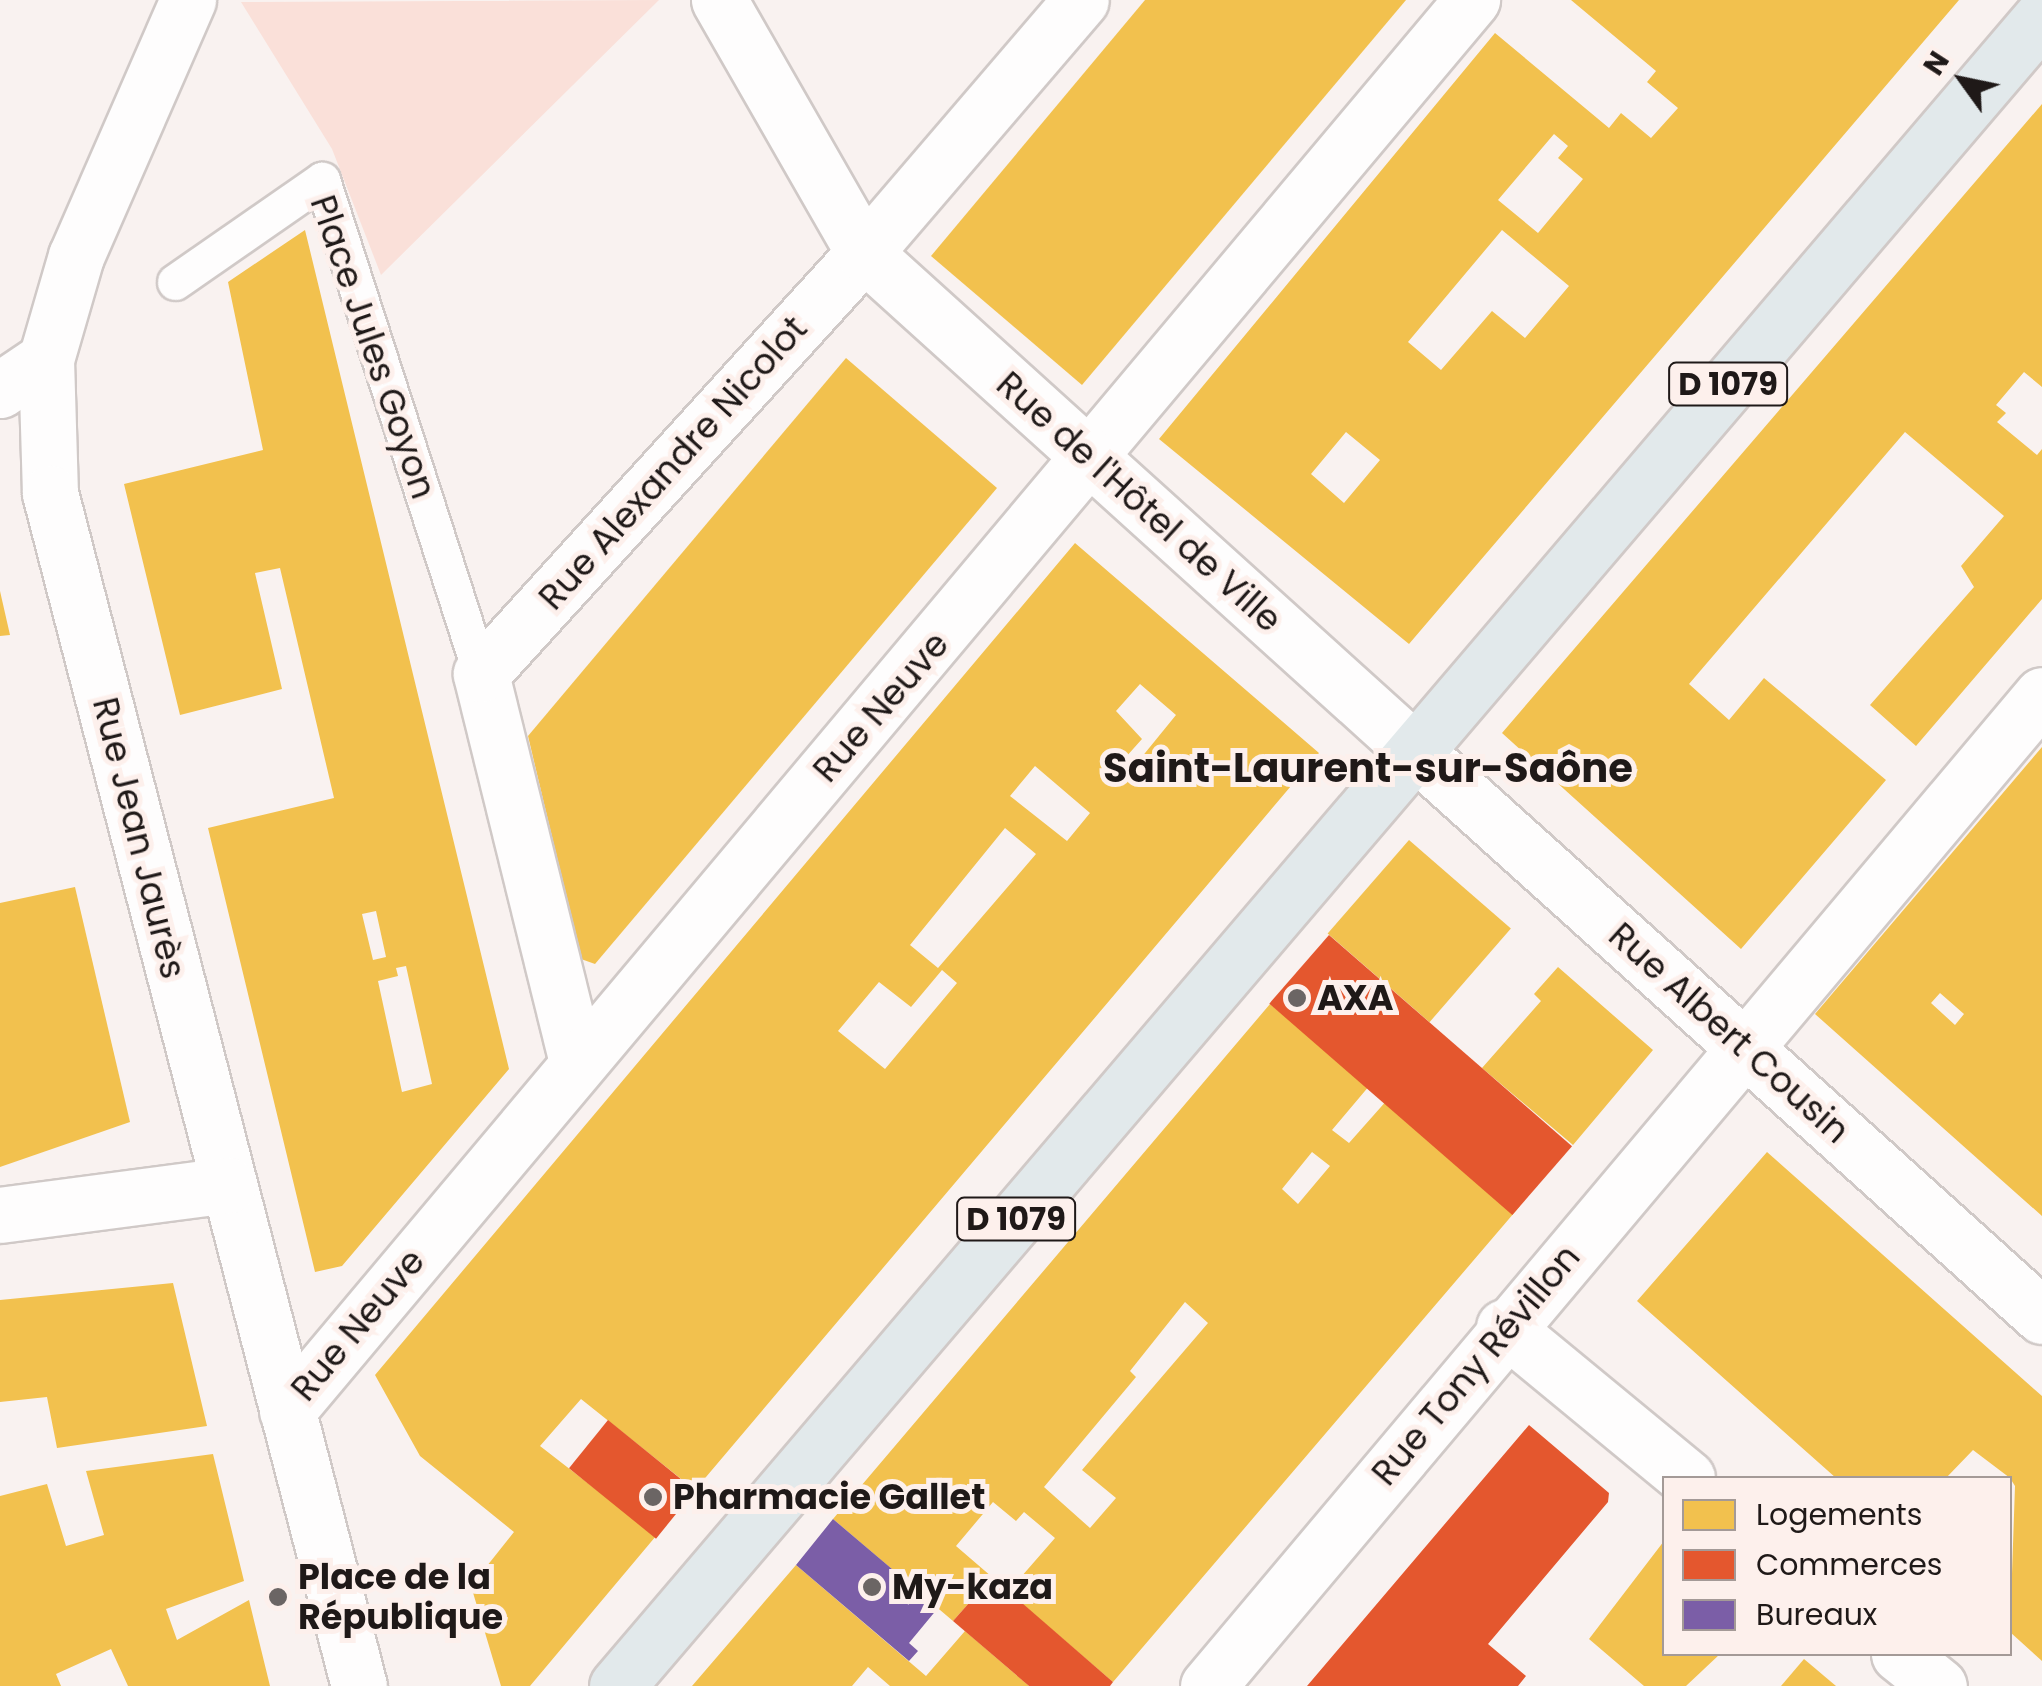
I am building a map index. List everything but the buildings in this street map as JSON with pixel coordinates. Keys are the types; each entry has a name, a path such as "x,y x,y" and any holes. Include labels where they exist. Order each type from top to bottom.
{"main road":[{"name":"D 1079","path":"617,1686 2042,17"}],"street":[{"name":"Rue Jean Jaurès","path":"188,0 76,256 46,358 50,493 359,1686"},
{"path":"719,0 864,253"},
{"name":"Rue Alexandre Nicolot","path":"482,674 864,253 1081,0"},
{"name":"Rue Neuve","path":"286,1411 1092,459 1472,0"},
{"name":"Rue de l'Hôtel de Ville","path":"864,253 1414,751"},
{"path":"0,390 46,358"},
{"path":"482,674 578,1062"},
{"name":"Rue Tony Révillon","path":"1208,1686 1504,1328 1701,1106 1746,1046 2042,695"},
{"name":"Rue Albert Cousin","path":"1414,751 2042,1316"},
{"path":"0,1216 228,1185"},
{"path":"1504,1328 1685,1476"},
{"path":"1901,1656 1938,1686"}],"lane":[{"name":"Place Jules Goyon","path":"175,282 322,180 482,674"}],"shaded area":[{"path":"659,0 381,275 332,149 241,2"}],"place":[{"name":"AXA","path":"1297,998"},
{"name":"Pharmacie Gallet","path":"653,1497"},
{"name":"My-kaza","path":"872,1587"},
{"name":"Place de la République","path":"278,1597"}],"district":[{"name":"Saint-Laurent-sur-Saône","path":"1368,768"}]}
